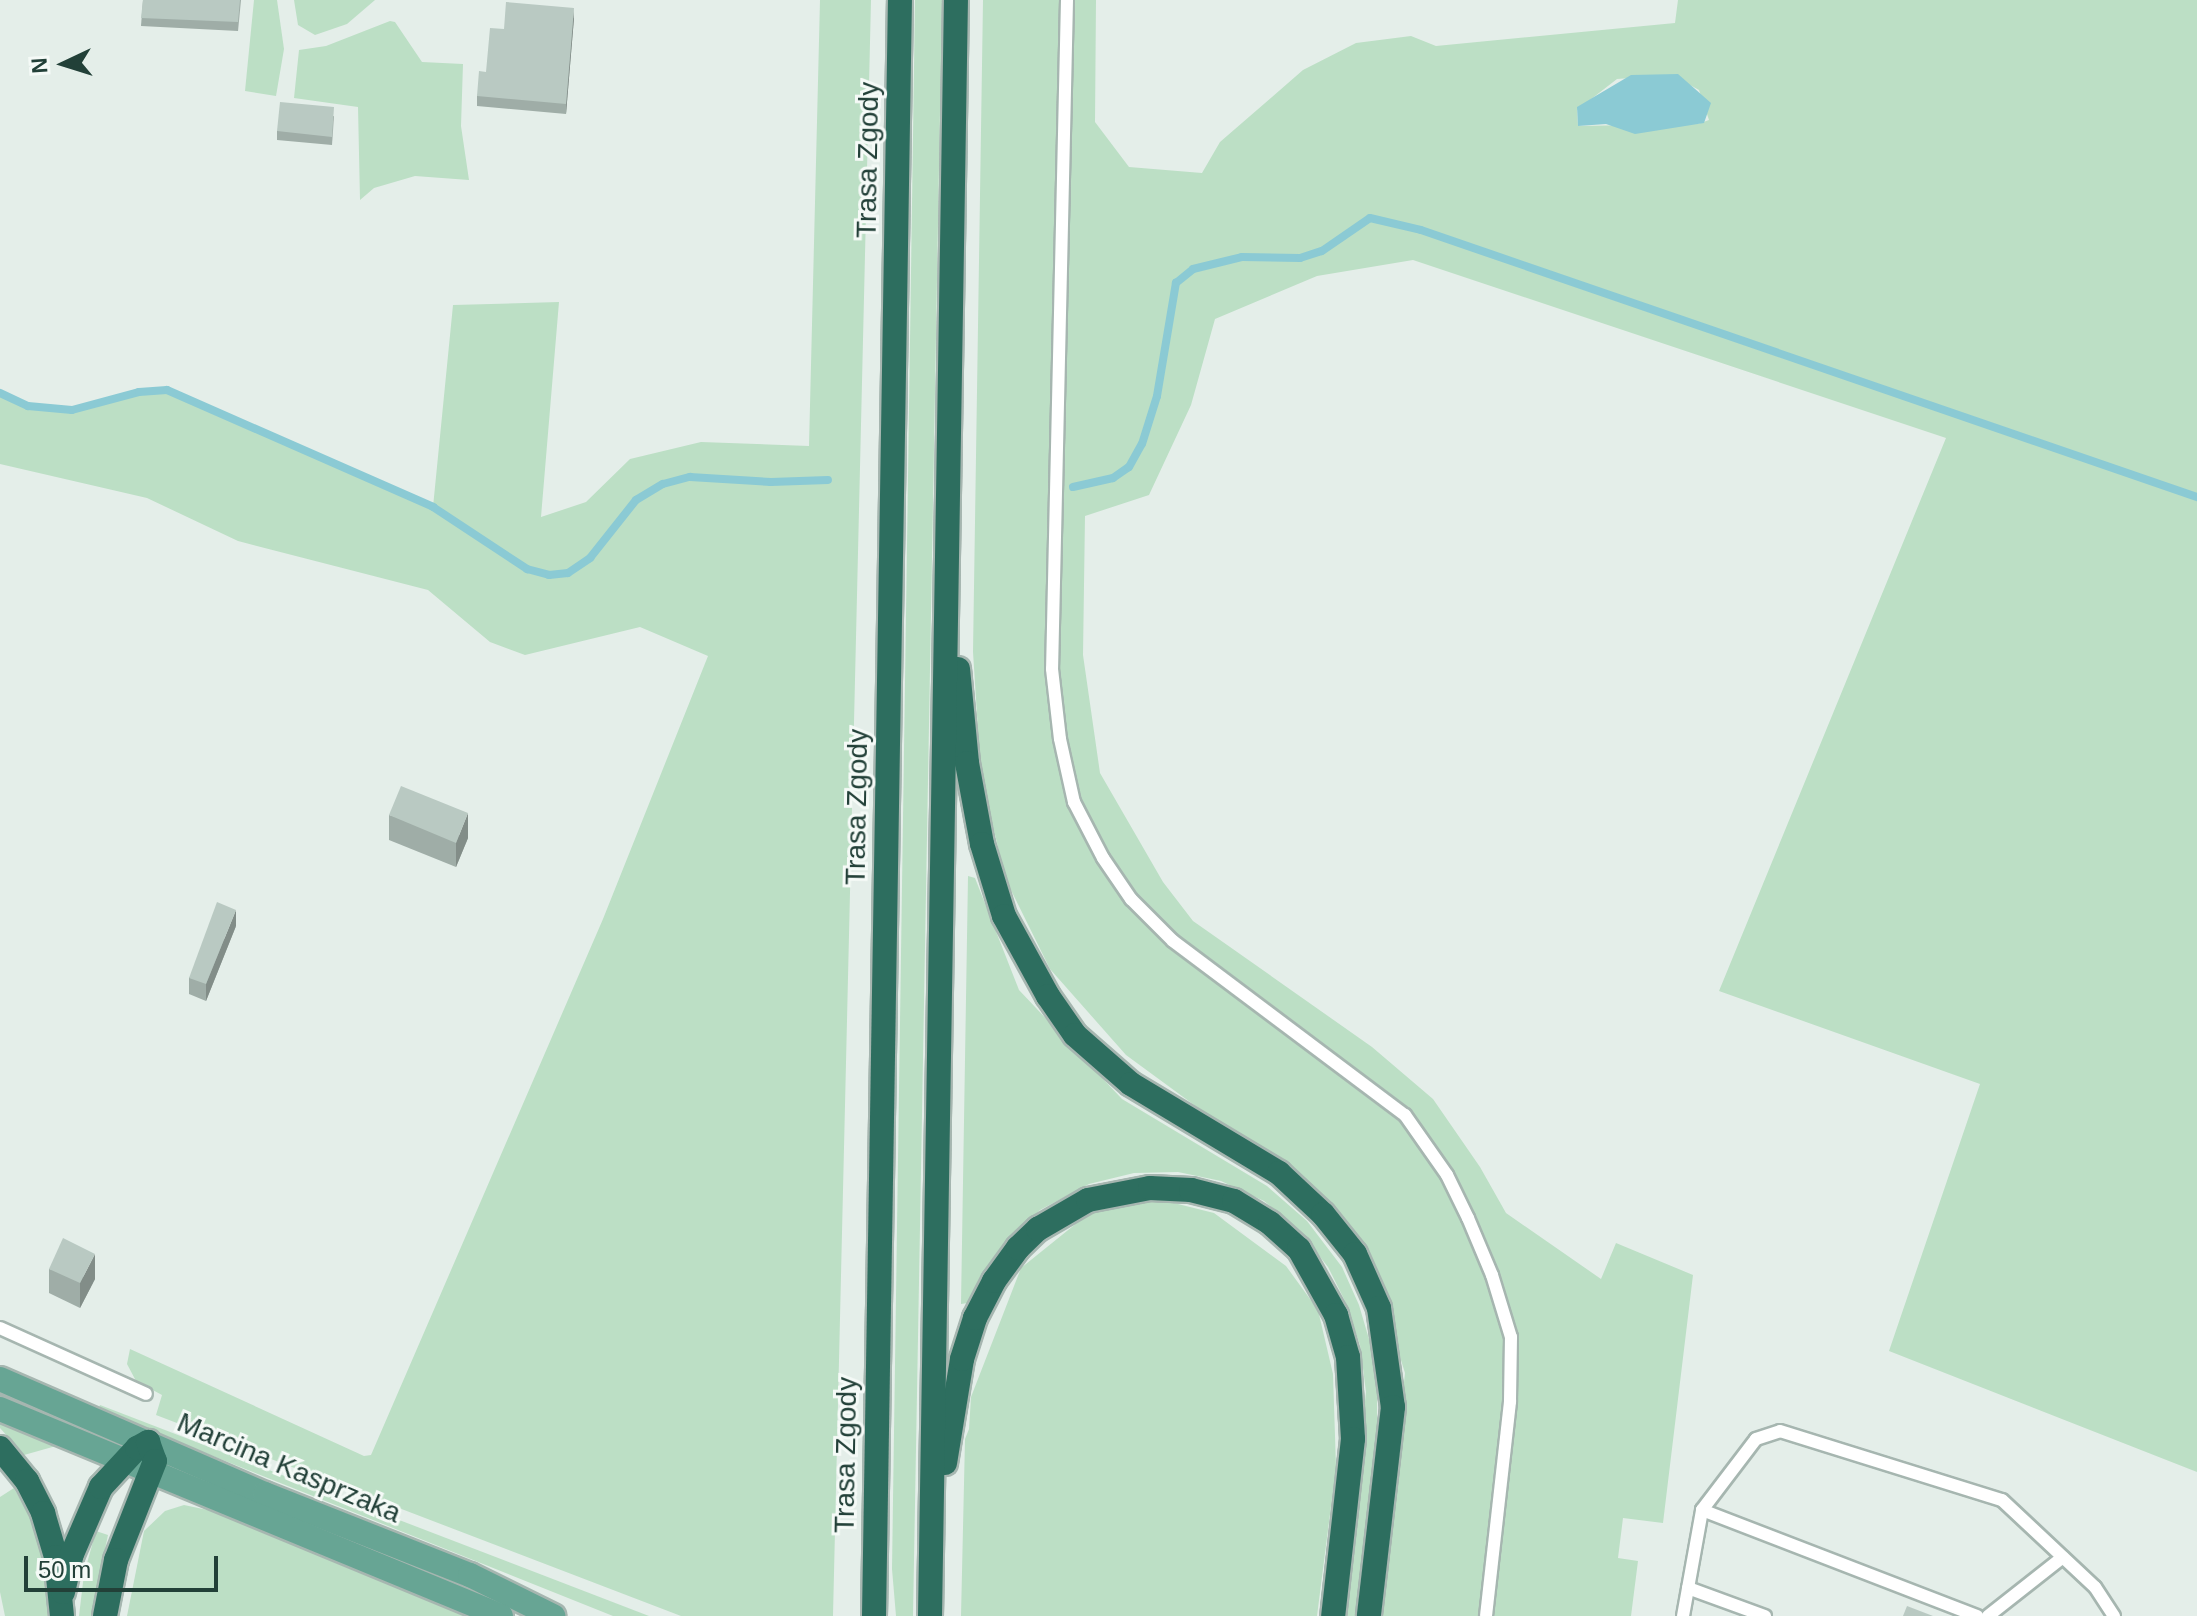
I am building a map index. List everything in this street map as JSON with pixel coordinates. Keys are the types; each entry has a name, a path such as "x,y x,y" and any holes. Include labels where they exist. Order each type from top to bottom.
{"highway":[{"name":"Trasa Zgody","path":"874,1616 900,0"},
{"path":"930,1616 956,0"},
{"path":"947,559 967,763 982,844 1004,916 1048,996 1075,1035 1131,1084 1279,1173 1323,1214 1355,1254 1379,1308 1393,1407 1369,1616"},
{"path":"932,1541 962,1359 975,1318 994,1281 1018,1248 1061,1213 1088,1200 1150,1188 1191,1190 1234,1201 1270,1223 1299,1249 1336,1315 1352,1380 1353,1439 1333,1616"},
{"path":"63,1604 86,1515 101,1487 124,1461 148,1442 154,1451 152,1473 116,1560 105,1616"},
{"path":"0,1448 27,1481 43,1513 63,1604"}],"main road":[{"name":"Marcina Kasprzaka","path":"0,1379 265,1494 470,1575 553,1616"},
{"name":"Marcina Kasprzaka","path":"0,1409 501,1616"}],"lane":[{"path":"1067,0 1052,669 1060,739 1074,802 1103,858 1131,899 1173,941 1405,1115 1447,1175 1492,1275 1511,1337 1510,1402 1486,1616"},
{"name":"Marcina Kasprzaka","path":"0,1328 146,1394"},
{"path":"1683,1616 1702,1510 1756,1439 1780,1431 2002,1500 2104,1596 2114,1616"},
{"path":"1702,1510 1977,1616"},
{"path":"1988,1616 2063,1557"},
{"path":"1688,1588 1765,1616"}],"green space":[{"path":"254,0 277,0 284,49 276,96 245,91"},
{"path":"294,0 375,0 347,24 315,35 298,25"},
{"path":"820,0 871,0 833,1616 681,1616 156,1415 162,1395 136,1381 127,1364 130,1349 364,1456 371,1455 603,919 708,656 640,627 525,655 490,642 428,590 238,541 147,498 0,464 0,393 28,406 72,410 139,392 167,390 433,507 453,305 559,302 541,517 586,502 630,459 701,442 809,446"},
{"path":"915,0 942,0 913,1616 896,1616 892,1569"},
{"path":"983,0 1096,0 1095,122 1129,167 1202,173 1220,142 1303,70 1356,43 1411,36 1436,46 1675,23 1678,0 2197,0 2197,1472 1889,1351 1980,1084 1719,991 1946,438 1413,260 1317,276 1215,319 1191,405 1149,495 1085,516 1083,655 1100,773 1163,882 1193,921 1372,1047 1433,1099 1480,1167 1506,1213 1601,1279 1616,1243 1693,1275 1663,1523 1623,1518 1618,1558 1638,1561 1631,1616 1380,1616 1405,1373 1367,1251 1303,1178 1220,1124 1126,1055 1050,969 1006,880 981,777 973,652","holes":["1672,75 1699,90 1709,120 1698,124 1578,126 1577,110 1617,79"]},
{"path":"390,21 395,22 422,62 463,64 461,126 469,180 415,176 374,188 360,200 358,107 294,98 299,50 326,46"},
{"path":"968,876 975,878 1019,990 1122,1099 1267,1186 1307,1221 1342,1267 1359,1305 1371,1346 1377,1394 1377,1451 1359,1616 1342,1616 1366,1392 1360,1345 1345,1301 1328,1267 1298,1229 1264,1201 1221,1181 1178,1172 1134,1173 1089,1184 1040,1210 999,1251 968,1303 961,1304"},
{"path":"1158,1199 1214,1213 1286,1266 1318,1310 1333,1374 1336,1467 1317,1616 961,1616 965,1439 969,1429 971,1397 1021,1268 1088,1214"},
{"path":"100,1405 649,1616 613,1616 98,1410"},
{"path":"0,1422 56,1446 24,1455 0,1428"},
{"path":"14,1488 31,1519 42,1551 48,1616 5,1616 0,1592 0,1497"},
{"path":"184,1505 227,1514 472,1616 127,1616 144,1531 165,1511"},
{"path":"96,1531 108,1535 91,1616 79,1616 84,1574"}],"water":[{"path":"1678,74 1711,103 1704,123 1635,134 1606,124 1578,126 1577,107 1631,75"}],"building":[{"path":"143,0 240,0 238,22 141,18"},
{"path":"506,2 574,8 566,104 477,96 479,71 486,72 490,28 504,29"},
{"path":"280,102 334,107 332,137 277,131"},
{"path":"401,786 468,813 456,843 389,815"},
{"path":"217,902 236,910 206,984 189,978"},
{"path":"63,1238 95,1254 80,1283 49,1269"},
{"path":"1907,1606 1933,1616 1903,1616"}],"waterway":[{"path":"1073,487 1113,478 1129,467 1142,444 1157,396 1176,283 1193,269 1242,257 1300,258 1322,251 1370,218 1421,230 2197,497"},
{"path":"0,393 28,406 72,410 139,392 167,390 433,507 527,569 549,575 568,573 590,558 636,500 663,484 690,477 771,482 828,480"}]}
